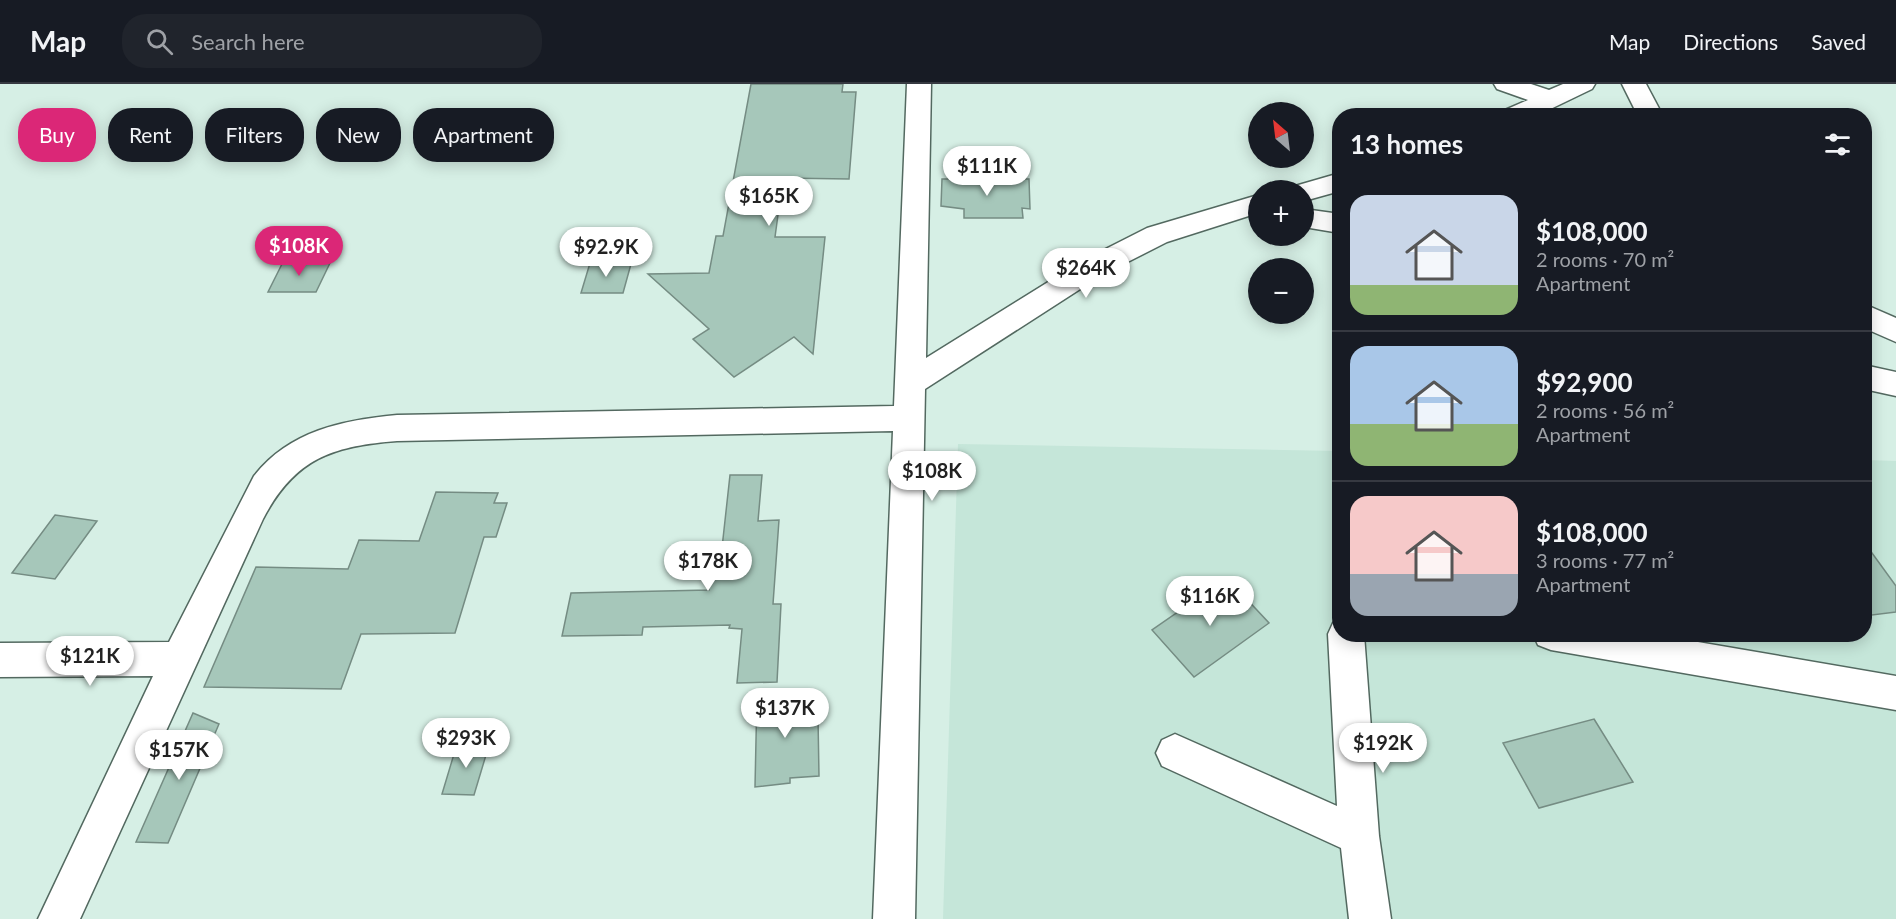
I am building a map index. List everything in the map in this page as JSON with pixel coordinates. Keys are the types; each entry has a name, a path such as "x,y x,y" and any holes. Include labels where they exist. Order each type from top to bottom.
{"street":[{"path":"894,919 919,84"},
{"path":"1506,84 1550,99"},
{"path":"1531,108 1583,84"},
{"path":"1634,84 1647,108"},
{"path":"1314,189 1332,184"},
{"path":"910,383 1092,268 1157,235 1248,209"},
{"path":"1314,220 1332,223"},
{"path":"1872,319 1896,331"},
{"path":"1872,379 1896,384"},
{"path":"59,919 179,659 263,490 286,463 318,443 356,431 397,428 909,418"},
{"path":"1347,642 1359,836 1370,919"},
{"path":"1598,642 1896,693"},
{"path":"0,660 179,659"},
{"path":"1175,753 1359,836"}],"shaded area":[{"path":"958,444 1332,451 1332,642 1872,642 1872,460 1896,461 1896,919 943,919"}],"building":[{"path":"751,84 843,84 842,92 856,92 849,179 783,178 775,237 825,237 813,354 794,337 734,377 693,339 709,329 648,274 709,273 716,236 723,236"},
{"path":"942,179 1029,179 1030,209 1022,208 1023,218 964,218 964,209 941,206"},
{"path":"283,262 330,263 316,292 268,292"},
{"path":"590,263 631,264 623,293 581,293"},
{"path":"730,475 762,475 758,521 779,520 773,604 781,604 777,682 737,683 742,629 729,628 730,625 643,627 642,635 562,636 571,593 709,590 713,557 721,557"},
{"path":"436,492 498,493 494,503 507,503 496,537 484,537 455,633 361,634 341,689 204,687 256,567 348,569 359,540 419,541"},
{"path":"55,515 97,521 55,579 12,573"},
{"path":"1872,553 1896,586 1896,612 1872,615"},
{"path":"1227,578 1269,623 1194,677 1152,630"},
{"path":"807,690 808,718 818,718 819,776 790,778 790,783 755,787 757,694"},
{"path":"193,713 219,724 168,843 136,842"},
{"path":"1594,719 1633,782 1539,808 1503,743"},
{"path":"457,744 489,745 474,795 442,794"}]}
